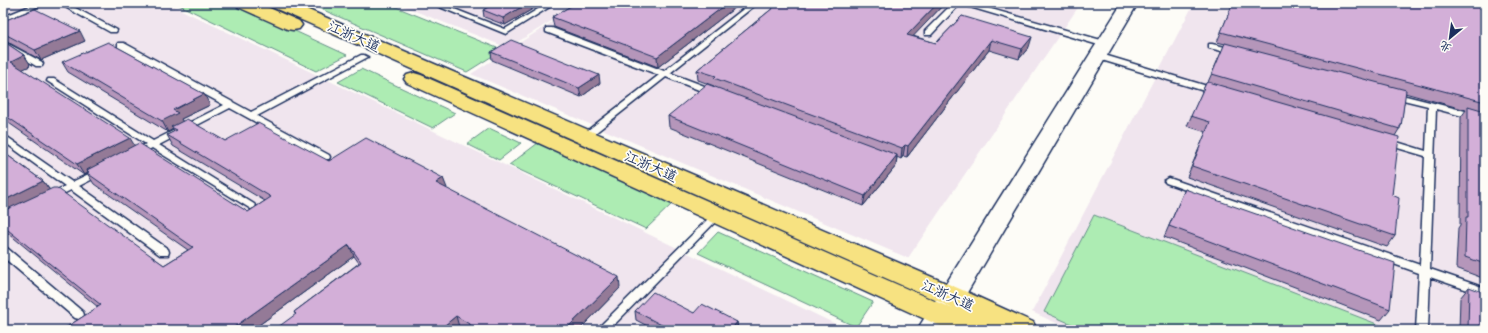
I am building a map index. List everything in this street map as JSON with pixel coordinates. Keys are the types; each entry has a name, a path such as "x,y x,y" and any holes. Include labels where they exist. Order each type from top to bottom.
{"main road":[{"name":"江浙大道","path":"278,3 975,330"},
{"path":"941,313 1130,3"},
{"name":"江浙大道","path":"254,4 364,57 577,142 718,214 941,313 1023,330"}],"lane":[{"path":"3,19 43,3"},
{"path":"61,3 113,30"},
{"path":"433,3 506,32 553,3"},
{"path":"577,142 755,3"},
{"path":"928,33 957,3"},
{"path":"962,3 1226,94"},
{"path":"549,30 723,96"},
{"path":"3,43 39,64"},
{"path":"121,45 326,158"},
{"path":"1212,46 1242,54"},
{"path":"250,116 364,57"},
{"path":"51,81 251,206"},
{"path":"1387,93 1485,119"},
{"path":"126,158 230,105"},
{"path":"1422,330 1432,105"},
{"path":"3,137 164,252"},
{"path":"1377,139 1430,155"},
{"path":"44,200 106,169"},
{"path":"1169,181 1485,292"},
{"path":"602,330 718,214"},
{"path":"3,251 79,315"}],"shaded area":[{"path":"3,3 167,3 848,330 3,330"},
{"path":"395,3 580,3 508,48"},
{"path":"582,3 1081,3 908,258 471,74"},
{"path":"1194,3 1485,3 1485,330 1072,330 1032,312"}],"green space":[{"path":"175,3 234,3 347,55 316,71"},
{"path":"307,3 386,3 502,50 467,72"},
{"path":"361,69 455,113 433,128 338,82"},
{"path":"489,128 521,143 499,160 467,144"},
{"path":"538,143 673,203 646,229 509,165"},
{"path":"1094,215 1390,330 1085,330 1044,312"},
{"path":"718,232 873,302 856,327 698,253"}],"building":[{"path":"495,3 528,3 503,18 483,10"},
{"path":"576,3 728,3 657,57 552,17"},
{"path":"779,3 938,3 907,35 936,43 962,16 1032,37 1022,49 991,40 908,146 905,145 902,148 714,78 716,76 697,70"},
{"path":"1233,3 1485,3 1485,102 1221,32"},
{"path":"35,9 80,31 35,50 3,33 3,21"},
{"path":"511,40 599,75 579,88 491,52"},
{"path":"3,41 24,55 11,62 130,138 77,164 3,114"},
{"path":"108,42 204,94 173,110 178,113 162,121 62,62"},
{"path":"1225,43 1406,90 1400,129 1212,74"},
{"path":"1208,82 1399,137 1392,195 1399,198 1395,236 1192,166 1210,122 1191,116 1206,83"},
{"path":"707,84 897,155 865,196 668,116"},
{"path":"1468,106 1485,111 1485,264 1465,257 1466,217 1468,217"},
{"path":"187,119 225,141 258,123 329,161 366,138 443,178 436,183 619,277 565,330 479,330 456,316 439,330 274,330 296,314 294,312 361,262 349,245 230,330 62,330 101,305 3,226 3,211 53,188 57,188 164,265 193,247 87,173 89,172 87,170 139,143 248,212 271,197 167,135 177,130 171,127"},
{"path":"3,152 43,181 3,201"},
{"path":"1185,189 1395,263 1390,309 1169,226"},
{"path":"1469,287 1485,293 1485,330 1468,330"},
{"path":"653,292 694,313 702,304 737,322 731,330 671,330 635,311"}]}
